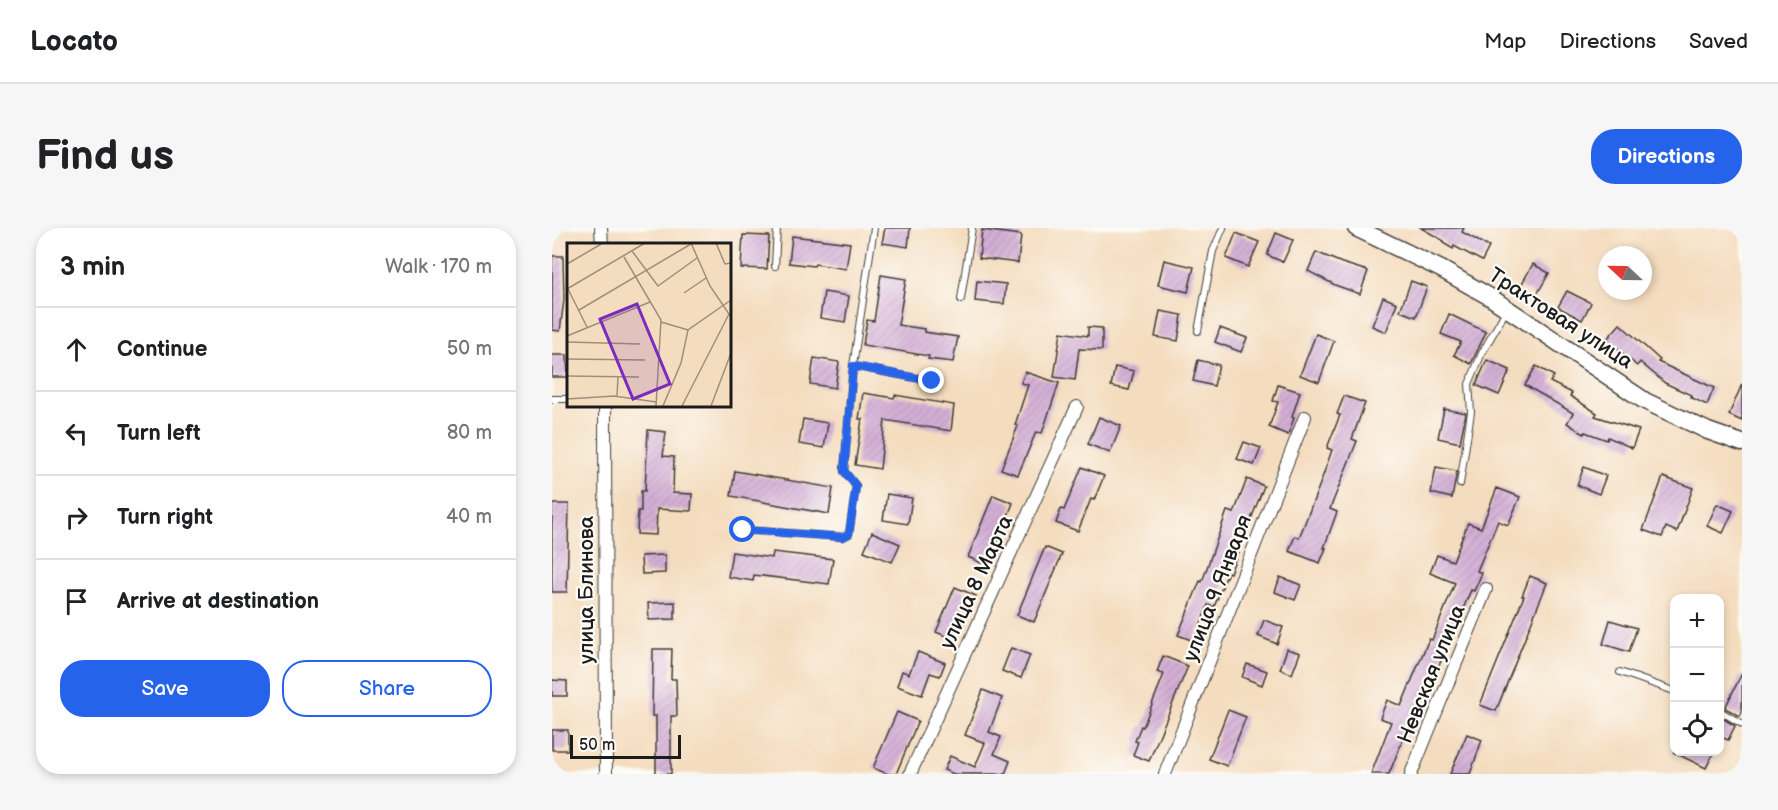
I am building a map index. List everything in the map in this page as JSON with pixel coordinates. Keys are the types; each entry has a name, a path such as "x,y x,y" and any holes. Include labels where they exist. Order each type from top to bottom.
{"street":[{"path":"601,228 602,243"},
{"name":"Трактовая улица","path":"1356,228 1441,269 1507,309 1645,401 1708,431 1742,443"},
{"name":"улица Блинова","path":"605,406 606,774"},
{"name":"улица 8 Марта","path":"910,774 1077,407"},
{"name":"улица 9 Января","path":"1165,774 1305,417"},
{"name":"Невская улица","path":"1411,774 1486,589"}],"lane":[{"path":"775,266 777,228"},
{"path":"743,530 843,537 849,534 856,486 844,471 853,366 874,228"},
{"path":"961,299 972,228"},
{"path":"1198,331 1213,251 1223,228"},
{"path":"1460,484 1471,412 1469,384 1482,353 1507,309"},
{"path":"853,366 932,381"},
{"path":"1620,672 1670,690"},
{"path":"1724,714 1742,724"}],"building":[{"path":"885,228 910,228 908,247 882,243"},
{"path":"1421,228 1464,228 1462,232 1489,247 1482,261 1454,246 1453,249"},
{"path":"982,230 1021,235 1018,263 979,258"},
{"path":"1236,233 1259,242 1248,267 1226,258"},
{"path":"1276,233 1293,240 1283,262 1267,255"},
{"path":"743,235 769,236 767,269 741,268"},
{"path":"792,236 850,243 846,269 789,263"},
{"path":"1316,252 1368,271 1360,294 1335,285 1308,271"},
{"path":"552,256 563,256 564,300 560,331 552,330"},
{"path":"1164,260 1194,267 1188,292 1158,285"},
{"path":"1533,264 1549,273 1536,296 1520,287"},
{"path":"881,275 906,279 898,325 958,337 953,362 863,345 867,320 874,321"},
{"path":"977,281 1006,284 1004,304 975,301"},
{"path":"1411,281 1427,287 1416,317 1400,311"},
{"path":"1567,291 1591,303 1582,320 1558,307"},
{"path":"824,292 849,296 845,322 820,318"},
{"path":"1383,297 1397,303 1386,332 1372,326"},
{"path":"1160,311 1182,315 1178,341 1155,337"},
{"path":"1449,314 1486,332 1471,364 1454,355 1461,342 1441,334"},
{"path":"1620,324 1660,360 1658,362 1714,388 1707,405 1665,383 1640,362 1637,366 1607,339"},
{"path":"1088,327 1102,328 1102,350 1079,349 1075,380 1054,377 1061,332 1088,336"},
{"path":"1220,328 1247,338 1241,352 1215,342"},
{"path":"1316,334 1334,341 1319,382 1300,375"},
{"path":"552,355 567,355 567,377 552,377"},
{"path":"814,358 839,362 835,388 810,384"},
{"path":"1198,360 1219,365 1214,386 1193,381"},
{"path":"1487,360 1510,370 1499,395 1476,385"},
{"path":"1536,366 1554,376 1550,382 1572,393 1570,396 1597,413 1595,416 1639,430 1632,448 1608,437 1607,440 1585,432 1584,434 1567,423 1573,413 1525,385"},
{"path":"1115,367 1134,371 1129,390 1111,386"},
{"path":"1025,372 1059,383 1042,433 1036,432 1018,475 1001,469 1018,426 1015,425 1028,385 1021,383"},
{"path":"1742,384 1742,421 1729,415"},
{"path":"1278,385 1300,392 1288,435 1269,427 1278,402 1273,401"},
{"path":"863,393 894,398 895,395 954,405 951,431 885,420 880,469 855,465 862,419 859,419"},
{"path":"1344,396 1365,403 1352,439 1357,441 1330,509 1337,512 1320,563 1289,551 1295,536 1299,538 1320,484 1332,450 1327,448 1340,415 1337,414"},
{"path":"1444,409 1466,413 1460,443 1438,438"},
{"path":"1099,417 1121,426 1110,453 1088,444"},
{"path":"803,419 828,423 824,448 799,444"},
{"path":"648,430 666,432 663,456 674,457 673,493 692,494 691,511 657,509 656,535 637,534 638,511 641,511 641,491 645,491"},
{"path":"1244,442 1261,448 1254,465 1237,459"},
{"path":"1082,467 1104,476 1094,500 1091,499 1078,531 1056,523"},
{"path":"1436,467 1457,471 1452,498 1431,493"},
{"path":"1584,467 1606,476 1599,494 1577,485"},
{"path":"735,471 833,488 829,514 731,496"},
{"path":"1663,477 1693,488 1677,532 1666,527 1662,537 1643,530"},
{"path":"1247,479 1264,486 1230,573 1228,572 1214,607 1208,605 1194,641 1178,635 1200,581 1202,582 1227,511 1234,513"},
{"path":"1497,488 1520,497 1508,525 1498,521 1477,571 1482,573 1474,591 1471,590 1424,701 1421,700 1409,730 1407,729 1389,774 1371,774 1391,722 1380,718 1387,700 1401,706 1429,639 1432,640 1455,583 1430,573 1437,555 1453,561 1468,523 1481,528"},
{"path":"887,494 912,498 908,524 883,520"},
{"path":"993,495 1013,503 988,566 968,557"},
{"path":"552,504 569,504 567,592 552,592"},
{"path":"1717,504 1733,511 1723,533 1707,526"},
{"path":"872,532 900,544 892,562 864,551"},
{"path":"1045,547 1062,554 1034,622 1017,615"},
{"path":"732,552 772,558 773,552 833,559 829,584 754,575 753,581 728,577"},
{"path":"665,555 665,573 642,574 641,556"},
{"path":"1530,576 1547,583 1496,711 1480,705"},
{"path":"1280,577 1301,585 1295,600 1275,592"},
{"path":"955,587 976,596 956,640 936,632"},
{"path":"675,602 675,619 649,620 648,603"},
{"path":"1264,620 1283,627 1277,644 1258,636"},
{"path":"1610,620 1637,628 1629,652 1603,644"},
{"path":"1011,648 1030,655 1021,678 1002,671"},
{"path":"653,649 672,649 671,679 676,679 677,716 671,716 671,774 656,774 656,716 652,716"},
{"path":"1287,649 1300,653 1292,674 1280,669"},
{"path":"918,652 945,663 940,676 930,673 922,695 897,686 902,671 909,674"},
{"path":"1163,656 1188,666 1149,761 1133,755 1138,742 1135,741 1164,674 1157,672"},
{"path":"1247,664 1267,671 1262,685 1242,677"},
{"path":"1742,673 1742,712 1740,716 1725,708"},
{"path":"552,680 567,681 567,696 552,696"},
{"path":"983,690 1002,698 989,732 1001,737 994,754 1010,761 1005,774 954,774 944,770 950,756 975,767 985,743 965,735"},
{"path":"1228,710 1246,717 1227,766 1209,759"},
{"path":"897,712 918,721 896,774 888,774 873,768"},
{"path":"1724,719 1735,726 1728,740 1724,738"},
{"path":"552,730 568,730 568,750 552,750"},
{"path":"1467,734 1482,740 1470,774 1450,774"},
{"path":"1681,756 1712,756 1706,768"}],"route":[{"path":"743,530 843,537 849,534 856,486 844,471 853,366 932,381"}]}
